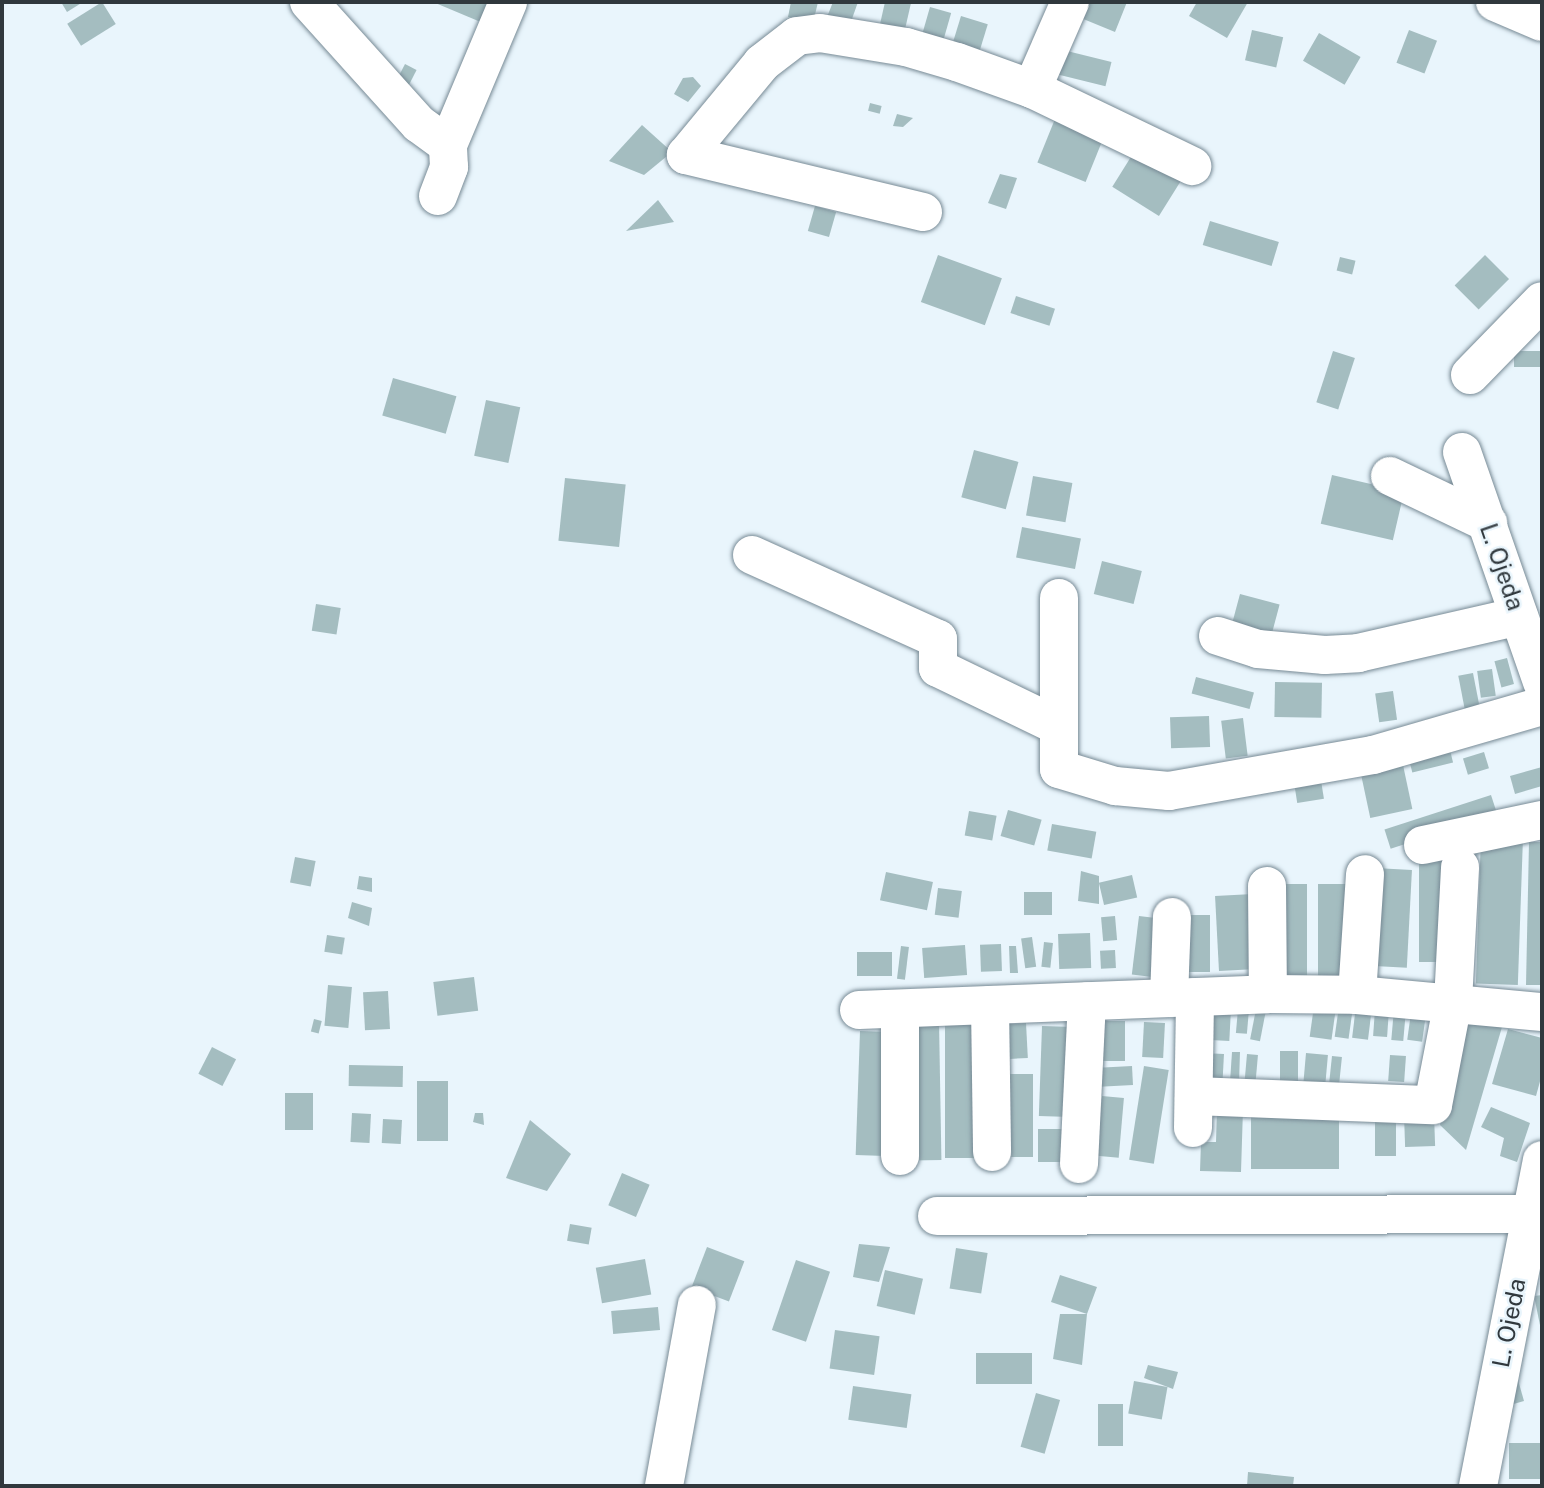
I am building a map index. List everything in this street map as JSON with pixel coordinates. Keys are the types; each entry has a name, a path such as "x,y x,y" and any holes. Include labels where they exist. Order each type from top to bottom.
{"street":[{"path":"309,2 419,124 449,145"},
{"path":"438,196 449,167 449,145 508,2"},
{"path":"1032,89 1070,2"},
{"path":"1495,2 1542,22"},
{"path":"923,212 686,155 762,63 797,36 847,35 906,47 1032,89 1192,166"},
{"path":"1469,375 1542,301"},
{"name":"L. Ojeda","path":"1462,452 1542,682"},
{"path":"1390,475 1488,523"},
{"path":"752,555 938,639 938,668 1056,726"},
{"path":"1059,598 1056,726 1059,769 1115,786 1169,791 1373,755 1542,706"},
{"path":"1218,636 1289,654 1347,654 1519,616"},
{"path":"1423,845 1542,820"},
{"path":"1172,917 1193,1112 1433,1104 1453,1002 1460,867"},
{"path":"1357,995 1365,874"},
{"path":"1267,886 1268,994"},
{"path":"859,1010 1268,994 1357,995 1542,1012"},
{"path":"1079,1164 1087,1001"},
{"path":"990,1005 992,1152"},
{"path":"900,1009 900,1156"},
{"name":"L. Ojeda","path":"1478,1486 1530,1280 1530,1214 1542,1160"},
{"path":"937,1216 1530,1214"},
{"path":"664,1486 697,1305"}],"building":[{"path":"61,2 83,2 67,12"},
{"path":"102,2 116,24 81,46 67,24"},
{"path":"433,2 492,2 483,23"},
{"path":"791,2 818,2 813,23 788,17"},
{"path":"833,2 858,2 848,30 825,22"},
{"path":"885,2 911,3 903,38 878,33"},
{"path":"1081,2 1127,2 1115,32 1076,16"},
{"path":"1197,2 1248,2 1227,38 1189,16"},
{"path":"930,7 951,13 942,45 921,39"},
{"path":"961,16 988,24 980,51 953,43"},
{"path":"1252,30 1283,37 1276,67 1245,60"},
{"path":"1409,30 1437,41 1424,73 1396,63"},
{"path":"1319,33 1361,57 1345,85 1303,61"},
{"path":"1063,50 1112,62 1105,86 1057,74"},
{"path":"405,64 417,70 407,90 395,84"},
{"path":"693,77 701,86 688,102 674,94 683,78"},
{"path":"870,103 882,106 880,114 868,111"},
{"path":"897,114 913,118 903,127 893,126"},
{"path":"1055,119 1103,138 1086,182 1037,163"},
{"path":"642,125 672,152 644,175 609,161"},
{"path":"1134,152 1181,181 1159,216 1112,187"},
{"path":"1000,174 1017,178 1006,209 988,203"},
{"path":"658,200 674,222 626,231"},
{"path":"815,206 836,212 829,237 808,231"},
{"path":"1210,221 1279,242 1272,266 1203,245"},
{"path":"938,255 1002,278 985,325 921,302"},
{"path":"1485,255 1509,279 1479,309 1455,285"},
{"path":"1340,257 1356,261 1352,274 1337,271"},
{"path":"1016,296 1055,309 1049,326 1010,313"},
{"path":"1333,351 1355,358 1338,409 1316,402"},
{"path":"1514,351 1542,351 1542,367 1514,367"},
{"path":"393,378 456,396 446,434 382,415"},
{"path":"486,400 520,407 508,463 474,456"},
{"path":"974,450 1018,462 1006,509 961,497"},
{"path":"1332,475 1404,492 1393,540 1321,524"},
{"path":"1033,476 1072,483 1065,522 1026,515"},
{"path":"565,478 626,484 619,547 558,541"},
{"path":"1022,527 1081,538 1075,569 1016,557"},
{"path":"1102,561 1142,571 1134,604 1094,594"},
{"path":"1240,594 1280,605 1270,641 1230,631"},
{"path":"316,604 341,608 336,635 312,631"},
{"path":"1507,658 1514,684 1501,687 1494,661"},
{"path":"1492,669 1496,696 1481,698 1477,671"},
{"path":"1473,673 1480,710 1466,713 1458,676"},
{"path":"1196,677 1254,693 1250,709 1192,693"},
{"path":"1275,682 1322,683 1321,718 1274,717"},
{"path":"1393,691 1397,720 1379,722 1375,694"},
{"path":"1209,716 1210,747 1171,748 1170,717"},
{"path":"1243,718 1248,756 1226,758 1221,721"},
{"path":"1448,742 1453,762 1412,773 1407,752"},
{"path":"1484,752 1489,768 1468,775 1463,758"},
{"path":"1403,765 1412,809 1370,818 1361,774"},
{"path":"1542,767 1542,786 1515,794 1510,776"},
{"path":"1320,774 1324,799 1297,803 1293,778"},
{"path":"1491,795 1497,814 1391,849 1384,830"},
{"path":"1008,810 1042,820 1034,846 1001,836"},
{"path":"969,811 997,816 992,840 965,836"},
{"path":"1052,824 1096,832 1092,858 1047,851"},
{"path":"1481,836 1523,837 1518,985 1476,983"},
{"path":"1529,842 1542,842 1542,985 1526,985"},
{"path":"295,857 316,861 311,887 290,883"},
{"path":"1419,857 1450,857 1450,962 1419,962"},
{"path":"1375,868 1412,870 1407,968 1370,966"},
{"path":"1081,871 1099,876 1099,904 1078,901"},
{"path":"886,872 933,882 927,910 880,900"},
{"path":"1132,875 1137,897 1104,905 1099,883"},
{"path":"359,876 372,878 372,892 357,889"},
{"path":"1275,884 1307,884 1307,978 1275,978"},
{"path":"1318,884 1352,884 1352,978 1318,978"},
{"path":"938,888 962,891 959,918 935,915"},
{"path":"1024,892 1052,892 1052,915 1024,915"},
{"path":"1253,894 1257,969 1219,971 1215,896"},
{"path":"352,902 372,908 369,926 348,918"},
{"path":"1186,915 1210,915 1210,972 1186,972"},
{"path":"1115,916 1117,940 1103,941 1101,917"},
{"path":"1139,916 1162,919 1155,977 1132,975"},
{"path":"1090,933 1091,968 1059,969 1058,934"},
{"path":"327,935 345,938 342,955 324,952"},
{"path":"1032,937 1036,967 1025,968 1021,939"},
{"path":"1044,942 1053,943 1050,968 1041,967"},
{"path":"1001,944 1002,971 981,972 980,945"},
{"path":"965,945 967,975 924,978 922,948"},
{"path":"901,946 909,947 905,980 897,979"},
{"path":"1009,946 1016,946 1018,973 1010,973"},
{"path":"1115,950 1116,968 1101,969 1100,951"},
{"path":"857,952 892,952 892,976 857,976"},
{"path":"474,977 478,1011 437,1016 433,982"},
{"path":"328,985 352,987 348,1028 324,1026"},
{"path":"388,991 390,1029 365,1030 363,992"},
{"path":"1257,1004 1267,1006 1260,1041 1250,1039"},
{"path":"1314,1006 1336,1009 1331,1040 1310,1037"},
{"path":"1339,1006 1353,1008 1349,1039 1335,1037"},
{"path":"1356,1006 1372,1008 1368,1040 1352,1038"},
{"path":"1212,1008 1231,1009 1229,1041 1210,1040"},
{"path":"1238,1009 1249,1010 1247,1034 1236,1033"},
{"path":"1375,1009 1389,1010 1387,1037 1373,1036"},
{"path":"1394,1009 1406,1010 1403,1041 1391,1040"},
{"path":"1411,1013 1426,1015 1422,1042 1407,1040"},
{"path":"1464,1013 1502,1027 1466,1150 1440,1125"},
{"path":"314,1019 322,1021 319,1034 311,1032"},
{"path":"945,1019 979,1019 979,1158 945,1158"},
{"path":"939,1021 941,1160 911,1161 909,1022"},
{"path":"1094,1021 1125,1021 1125,1061 1094,1061"},
{"path":"1144,1022 1165,1023 1163,1058 1142,1057"},
{"path":"1026,1023 1028,1058 1005,1059 1003,1024"},
{"path":"1042,1026 1074,1027 1071,1117 1039,1116"},
{"path":"1508,1029 1542,1038 1542,1074 1536,1096 1492,1084"},
{"path":"860,1031 890,1032 886,1156 856,1155"},
{"path":"212,1047 236,1059 222,1086 198,1074"},
{"path":"1280,1051 1298,1051 1298,1086 1280,1086"},
{"path":"1232,1052 1240,1052 1239,1083 1230,1082"},
{"path":"1203,1053 1224,1054 1223,1080 1202,1079"},
{"path":"1306,1053 1328,1055 1325,1087 1303,1085"},
{"path":"1247,1054 1258,1055 1256,1083 1245,1082"},
{"path":"1390,1055 1406,1056 1404,1082 1388,1081"},
{"path":"1332,1056 1342,1057 1339,1083 1329,1082"},
{"path":"349,1065 403,1066 403,1087 349,1086"},
{"path":"1132,1066 1133,1085 1095,1087 1094,1068"},
{"path":"1144,1066 1169,1070 1154,1164 1129,1160"},
{"path":"1000,1074 1033,1074 1033,1157 1000,1157"},
{"path":"417,1081 448,1081 448,1141 417,1141"},
{"path":"285,1093 313,1093 313,1130 285,1130"},
{"path":"1102,1096 1124,1098 1119,1158 1097,1156"},
{"path":"1491,1107 1530,1123 1517,1162 1500,1156 1504,1138 1481,1127"},
{"path":"1217,1108 1243,1109 1241,1172 1200,1171 1201,1142 1216,1142"},
{"path":"352,1113 371,1114 369,1143 350,1142"},
{"path":"475,1113 483,1113 484,1125 473,1122"},
{"path":"1434,1114 1435,1146 1405,1147 1404,1115"},
{"path":"1251,1117 1339,1117 1339,1169 1251,1169"},
{"path":"1375,1118 1396,1118 1396,1156 1375,1156"},
{"path":"383,1119 402,1120 401,1144 382,1143"},
{"path":"530,1120 571,1154 547,1191 506,1178"},
{"path":"1038,1129 1065,1129 1065,1162 1038,1162"},
{"path":"622,1173 650,1185 636,1217 608,1205"},
{"path":"570,1224 592,1228 589,1245 567,1241"},
{"path":"859,1244 890,1247 879,1282 853,1277"},
{"path":"707,1247 744,1261 729,1301 692,1287"},
{"path":"956,1248 988,1253 981,1294 950,1288"},
{"path":"645,1259 651,1294 602,1303 596,1268"},
{"path":"796,1260 830,1272 806,1342 772,1330"},
{"path":"885,1270 923,1279 915,1315 877,1306"},
{"path":"1060,1275 1097,1287 1087,1314 1051,1302"},
{"path":"1542,1295 1542,1329 1541,1330 1534,1296"},
{"path":"658,1307 660,1330 613,1334 611,1311"},
{"path":"1060,1314 1087,1314 1082,1365 1053,1359"},
{"path":"835,1330 880,1336 874,1375 830,1369"},
{"path":"976,1353 1032,1353 1032,1384 976,1384"},
{"path":"1148,1365 1178,1372 1173,1389 1144,1378"},
{"path":"1516,1373 1524,1401 1510,1405"},
{"path":"1134,1381 1167,1387 1162,1419 1128,1413"},
{"path":"853,1386 911,1394 907,1428 848,1420"},
{"path":"1036,1393 1060,1400 1045,1454 1021,1447"},
{"path":"1098,1404 1123,1404 1123,1446 1098,1446"},
{"path":"1509,1443 1542,1443 1542,1479 1509,1479"},
{"path":"1248,1472 1294,1477 1293,1486 1247,1486"}]}
